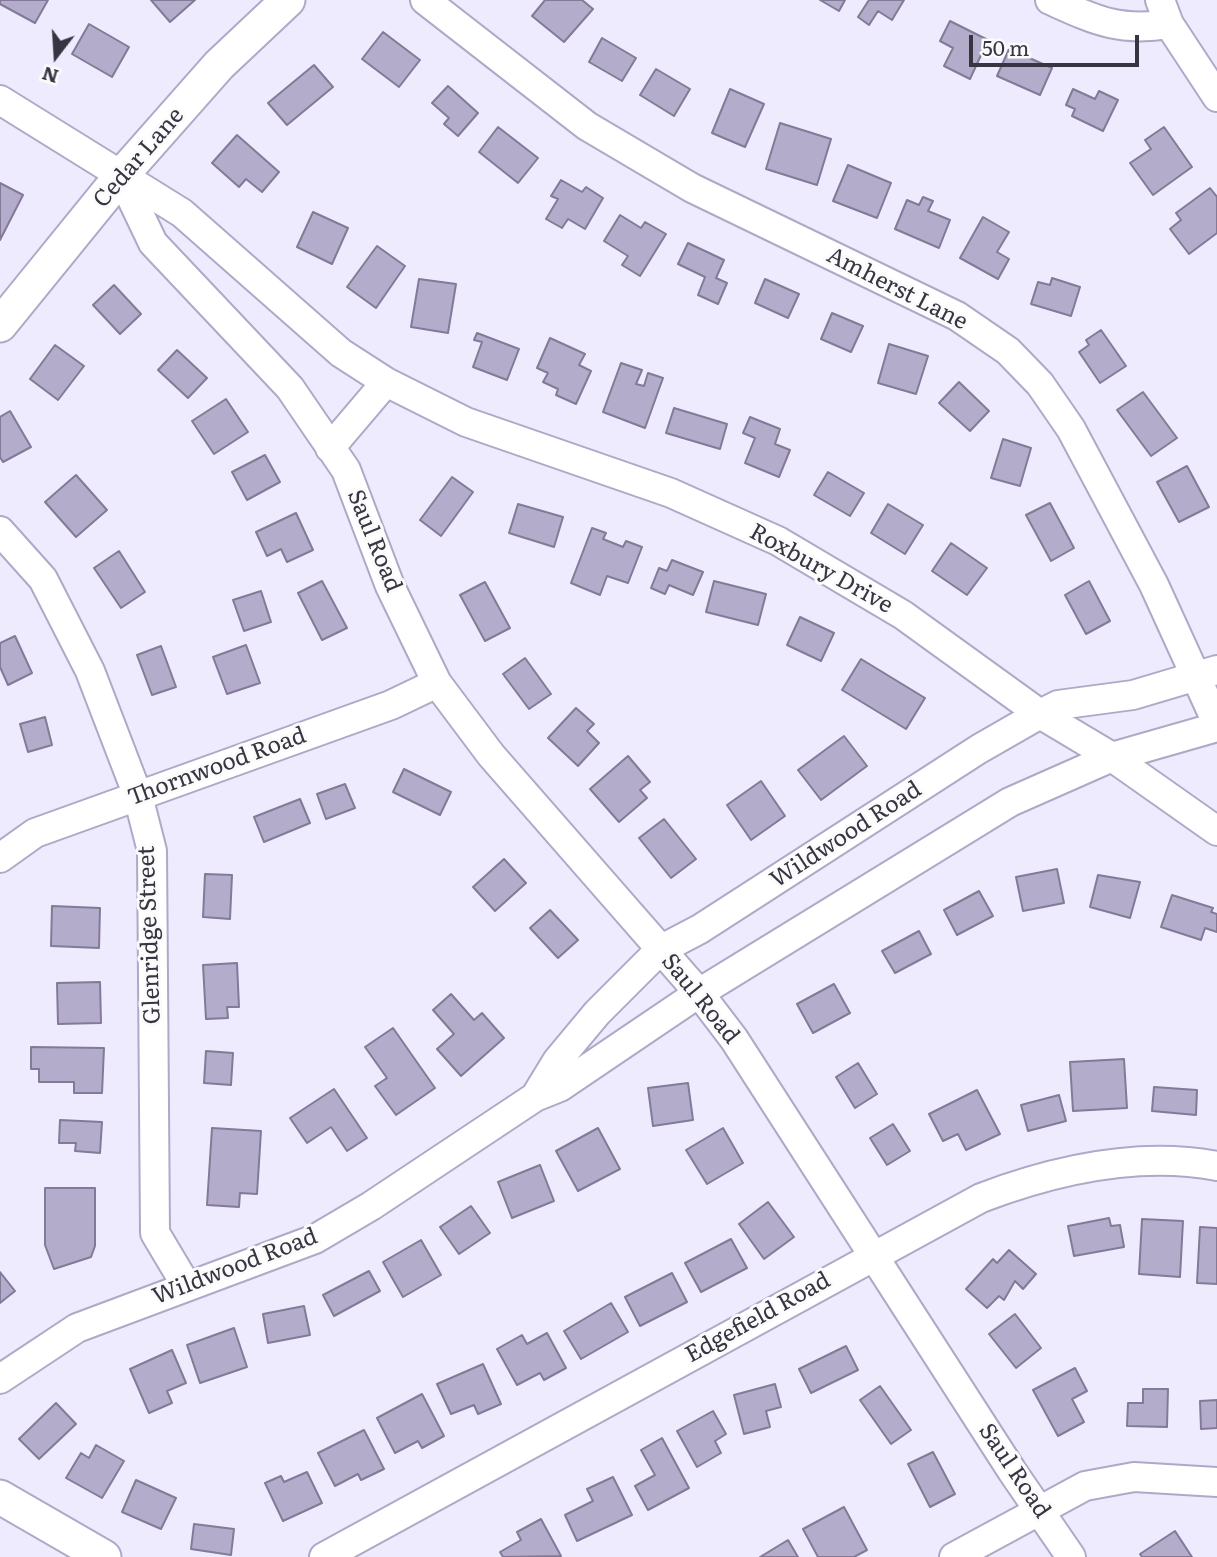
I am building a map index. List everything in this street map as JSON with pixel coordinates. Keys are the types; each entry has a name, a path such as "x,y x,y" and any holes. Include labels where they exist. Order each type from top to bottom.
{"street":[{"name":"Cedar Lane","path":"0,325 121,176 219,65 288,0"},
{"name":"Amherst Lane","path":"425,0 587,126 692,188 957,316 1007,351 1040,383 1071,429 1154,585 1207,673 1217,725"},
{"path":"1049,0 1099,22 1136,29 1165,12 1217,97"},
{"path":"0,100 182,212 341,353 386,382 330,448"},
{"name":"Saul Road","path":"121,176 153,243 290,388 346,470 390,586 437,683 491,755 699,993 734,1040 1012,1471 1071,1557"},
{"name":"Roxbury Drive","path":"386,382 466,422 671,493 778,541 903,615 1040,714 1112,757 1217,831"},
{"name":"Glenridge Street","path":"0,531 43,579 90,671 138,796 152,851 155,1233 186,1285"},
{"name":"Wildwood Road","path":"535,1097 557,1060 597,1013 660,950 700,929 947,769 1040,714 1058,705 1133,695 1207,673"},
{"name":"Thornwood Road","path":"0,858 35,834 391,705 437,683"},
{"name":"Wildwood Road","path":"0,1379 77,1328 315,1239 371,1206 535,1097 560,1087 699,993 1010,802 1112,757 1217,725"},
{"name":"Edgefield Road","path":"324,1557 830,1278 876,1257 981,1198 1023,1182 1099,1164 1170,1161 1217,1166"},
{"path":"954,1557 1085,1486 1134,1477 1217,1482"},
{"path":"0,1497 104,1557"}],"building":[{"path":"0,0 48,0 35,23 0,4"},
{"path":"151,0 195,0 170,22"},
{"path":"545,0 582,0 593,9 564,42 532,16"},
{"path":"820,0 845,0 839,11"},
{"path":"869,0 904,0 892,20 878,11 869,25 858,17"},
{"path":"950,21 988,40 970,79 944,66 953,48 940,41"},
{"path":"89,24 129,47 112,77 72,54"},
{"path":"383,32 420,60 399,87 362,59"},
{"path":"602,38 636,58 622,81 589,62"},
{"path":"1009,49 1052,68 1040,95 997,76"},
{"path":"314,65 333,87 287,125 268,103"},
{"path":"656,69 690,89 674,116 640,95"},
{"path":"448,86 478,113 458,136 444,124 449,118 432,103"},
{"path":"730,89 764,104 745,147 712,133"},
{"path":"1073,89 1095,99 1099,91 1118,100 1103,131 1072,116 1075,109 1066,105"},
{"path":"780,123 831,139 817,185 766,169"},
{"path":"498,127 538,158 518,183 479,152"},
{"path":"1164,127 1192,167 1153,195 1130,163 1151,149 1145,140"},
{"path":"237,135 279,172 262,192 246,179 239,187 212,163"},
{"path":"848,165 891,183 877,218 833,201"},
{"path":"561,180 582,192 586,187 603,198 585,229 568,219 562,228 546,219 558,199 551,196"},
{"path":"0,183 23,195 0,240"},
{"path":"1210,188 1217,197 1217,233 1189,254 1170,229 1181,220 1176,213"},
{"path":"923,197 933,201 928,211 950,220 939,248 895,229 907,200 919,205"},
{"path":"313,212 348,228 332,264 297,247"},
{"path":"620,215 641,228 645,222 666,234 640,276 622,265 628,256 604,241"},
{"path":"983,217 1009,232 997,252 1009,259 998,279 960,258"},
{"path":"688,243 724,260 716,278 727,283 718,304 698,295 705,277 678,264"},
{"path":"377,246 405,266 376,308 347,287"},
{"path":"1052,278 1080,287 1071,316 1031,304 1038,282 1050,285"},
{"path":"419,279 456,284 448,333 411,327"},
{"path":"765,279 799,294 788,318 755,303"},
{"path":"114,285 141,314 120,334 93,305"},
{"path":"832,313 863,326 851,352 821,339"},
{"path":"1101,330 1126,366 1100,383 1079,352 1089,345 1086,340"},
{"path":"477,333 519,349 507,380 473,367 482,342 474,340"},
{"path":"550,338 585,354 579,365 591,371 576,404 556,395 558,389 543,382 548,373 537,368"},
{"path":"889,344 928,356 916,394 878,383"},
{"path":"55,345 84,366 58,400 30,379"},
{"path":"177,350 207,378 188,398 158,370"},
{"path":"621,363 642,370 636,384 644,386 648,373 663,378 645,428 603,412"},
{"path":"959,382 989,411 970,431 939,403"},
{"path":"1143,392 1177,438 1151,456 1117,410"},
{"path":"226,399 248,432 214,454 192,421"},
{"path":"674,408 727,424 720,449 666,433"},
{"path":"10,411 31,447 3,462 0,457 0,417"},
{"path":"750,417 780,429 775,444 790,450 779,477 745,463 755,438 743,433"},
{"path":"1003,439 1031,448 1020,486 991,478"},
{"path":"265,455 280,482 247,500 232,472"},
{"path":"1187,466 1209,507 1179,522 1157,482"},
{"path":"828,472 864,493 850,516 814,495"},
{"path":"76,475 107,510 76,537 45,502"},
{"path":"452,477 473,492 441,536 420,520"},
{"path":"1050,503 1074,548 1051,561 1026,515"},
{"path":"518,504 563,517 554,547 509,533"},
{"path":"888,504 923,525 905,554 871,533"},
{"path":"296,513 313,550 287,562 281,549 267,556 256,532"},
{"path":"592,528 606,533 603,539 623,547 626,541 642,547 628,583 607,576 600,595 571,583"},
{"path":"951,543 987,568 967,595 932,571"},
{"path":"119,551 145,592 121,608 94,568"},
{"path":"672,560 703,572 693,595 669,585 665,594 651,588 659,568 667,571"},
{"path":"322,581 347,628 322,640 298,593"},
{"path":"714,581 766,594 758,625 706,612"},
{"path":"1089,581 1110,621 1086,634 1065,595"},
{"path":"485,582 510,628 485,641 460,595"},
{"path":"261,591 271,622 244,631 233,600"},
{"path":"800,617 834,633 821,661 787,645"},
{"path":"15,636 32,673 8,685 0,667 0,643"},
{"path":"246,645 260,683 227,694 213,657"},
{"path":"161,646 176,687 152,695 137,655"},
{"path":"525,658 551,694 529,709 503,674"},
{"path":"861,659 925,698 906,729 842,690"},
{"path":"576,708 594,724 587,731 599,743 578,766 548,738"},
{"path":"45,717 52,745 28,752 20,724"},
{"path":"844,736 867,766 821,800 798,770"},
{"path":"628,756 650,782 640,790 647,798 619,822 590,789"},
{"path":"404,769 451,792 440,815 393,792"},
{"path":"761,781 785,816 751,840 727,805"},
{"path":"345,784 355,808 326,819 317,794"},
{"path":"300,799 310,823 264,842 254,817"},
{"path":"664,819 696,859 671,878 639,838"},
{"path":"504,859 526,883 495,911 473,887"},
{"path":"1057,869 1064,903 1023,911 1016,877"},
{"path":"205,874 232,875 230,919 203,917"},
{"path":"1098,875 1140,882 1130,918 1090,907"},
{"path":"979,891 993,916 957,935 944,910"},
{"path":"1172,895 1213,908 1211,912 1217,914 1217,932 1205,928 1201,940 1161,927"},
{"path":"52,906 100,908 99,948 51,946"},
{"path":"550,910 578,940 558,958 530,928"},
{"path":"919,931 931,954 895,973 882,951"},
{"path":"237,963 239,1007 227,1007 228,1018 206,1019 203,965"},
{"path":"100,982 101,1023 58,1024 57,983"},
{"path":"834,984 850,1013 813,1033 797,1004"},
{"path":"451,994 474,1020 482,1013 504,1038 461,1076 437,1049 454,1034 433,1010"},
{"path":"393,1028 435,1088 396,1115 375,1086 387,1078 365,1047"},
{"path":"31,1047 104,1048 102,1093 74,1093 74,1082 39,1082 39,1069 31,1069"},
{"path":"206,1051 233,1053 231,1085 204,1083"},
{"path":"1124,1059 1127,1108 1073,1111 1070,1062"},
{"path":"858,1063 877,1094 855,1108 836,1077"},
{"path":"688,1083 693,1120 653,1126 648,1088"},
{"path":"1154,1087 1197,1090 1196,1115 1152,1111"},
{"path":"334,1089 367,1138 347,1151 331,1127 307,1143 290,1118"},
{"path":"977,1090 1000,1134 966,1150 958,1134 943,1141 929,1114"},
{"path":"1059,1095 1066,1121 1028,1131 1021,1105"},
{"path":"60,1120 102,1122 100,1153 75,1151 76,1143 59,1143"},
{"path":"893,1124 910,1151 887,1165 870,1138"},
{"path":"212,1128 261,1131 257,1194 240,1193 239,1207 207,1205"},
{"path":"598,1128 620,1169 578,1191 556,1151"},
{"path":"723,1128 743,1163 707,1184 686,1150"},
{"path":"540,1165 554,1201 512,1218 498,1182"},
{"path":"45,1188 95,1188 95,1246 91,1257 54,1269 45,1245"},
{"path":"768,1202 794,1237 764,1259 739,1224"},
{"path":"471,1206 490,1233 459,1254 440,1227"},
{"path":"1109,1218 1111,1226 1120,1225 1124,1247 1074,1256 1068,1226"},
{"path":"1142,1219 1183,1221 1180,1277 1139,1274"},
{"path":"1200,1227 1217,1228 1217,1284 1197,1283"},
{"path":"731,1239 747,1268 701,1292 685,1263"},
{"path":"421,1240 441,1275 403,1297 383,1262"},
{"path":"1009,1250 1036,1274 1023,1289 1015,1281 1004,1300 999,1296 987,1308 966,1289 993,1259 997,1263"},
{"path":"369,1271 380,1291 334,1316 323,1295"},
{"path":"0,1272 15,1291 0,1303"},
{"path":"672,1273 687,1302 640,1326 625,1297"},
{"path":"611,1303 628,1332 581,1359 564,1331"},
{"path":"304,1306 310,1335 268,1343 263,1314"},
{"path":"1015,1314 1041,1348 1016,1368 989,1334"},
{"path":"234,1328 247,1367 200,1383 187,1345"},
{"path":"547,1333 566,1368 544,1380 540,1373 517,1385 497,1349 522,1335 527,1344"},
{"path":"846,1346 858,1370 811,1393 799,1369"},
{"path":"172,1350 186,1383 167,1391 172,1403 149,1413 130,1369"},
{"path":"483,1364 501,1404 478,1414 474,1405 451,1414 437,1384"},
{"path":"1075,1368 1087,1391 1072,1399 1084,1422 1058,1436 1033,1390"},
{"path":"775,1384 781,1407 766,1411 770,1427 744,1434 734,1395"},
{"path":"880,1386 911,1430 891,1444 860,1400"},
{"path":"1143,1389 1168,1389 1167,1427 1127,1426 1128,1403 1143,1403"},
{"path":"422,1394 444,1436 422,1448 418,1441 395,1453 377,1418"},
{"path":"1217,1400 1217,1428 1201,1429 1200,1401"},
{"path":"56,1403 76,1424 39,1459 19,1439"},
{"path":"713,1411 726,1434 715,1441 721,1453 697,1467 677,1431"},
{"path":"364,1430 384,1469 361,1480 358,1474 335,1486 318,1453"},
{"path":"662,1438 689,1488 648,1510 635,1486 655,1475 641,1450"},
{"path":"96,1445 124,1461 102,1498 66,1478 81,1453 89,1458"},
{"path":"933,1452 955,1494 930,1507 908,1464"},
{"path":"307,1472 322,1503 283,1521 265,1483 281,1476 284,1482"},
{"path":"613,1477 632,1515 577,1541 565,1515 593,1501 587,1489"},
{"path":"136,1480 176,1498 161,1529 122,1512"},
{"path":"844,1507 867,1550 854,1557 818,1557 803,1529"},
{"path":"541,1519 561,1556 503,1557 500,1552 521,1540 517,1532"},
{"path":"194,1524 234,1529 231,1555 191,1549"},
{"path":"1175,1531 1192,1557 1142,1557 1140,1554"},
{"path":"788,1540 798,1557 760,1557"}]}
